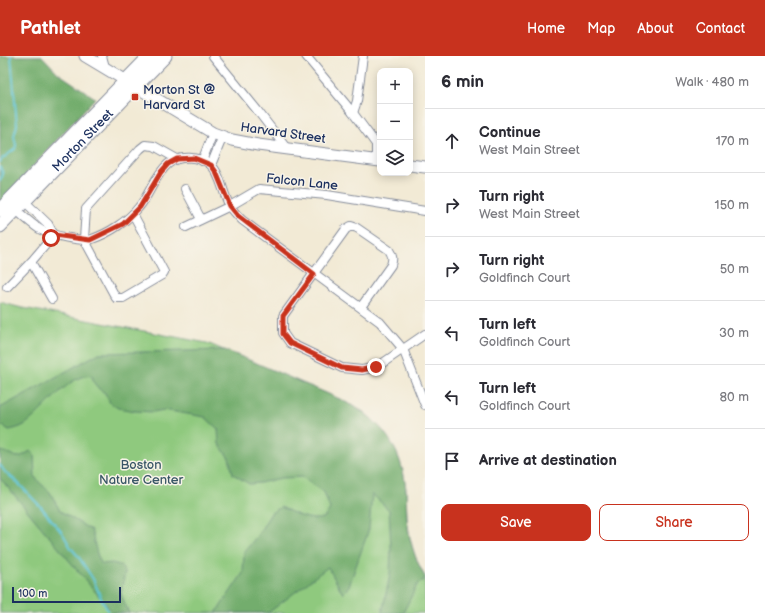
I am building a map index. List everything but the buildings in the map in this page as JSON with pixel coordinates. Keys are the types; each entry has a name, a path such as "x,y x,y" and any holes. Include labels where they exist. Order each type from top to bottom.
{"highway":[{"name":"Morton Street","path":"131,83 150,56"},
{"name":"Morton Street","path":"0,226 13,204 131,83 165,56"}],"main road":[{"name":"Harvard Street","path":"85,56 218,134 232,140 258,145 377,161"},
{"path":"413,165 425,167"}],"street":[{"path":"102,56 105,67"},
{"path":"213,56 258,110 287,149"},
{"path":"306,56 353,113 376,144 377,152"},
{"path":"353,113 359,86 363,56"},
{"path":"202,161 218,134"},
{"path":"211,165 218,134"},
{"path":"133,214 164,272 162,275 123,298 116,298 113,295 84,239 86,209 145,145 154,146 177,159"},
{"path":"13,204 41,230 54,235 90,240 123,224 148,195 161,172 168,164 177,159 194,158 211,165 216,172 230,206 242,220 380,322 403,349 425,404"},
{"path":"185,189 201,219"},
{"name":"Falcon Lane","path":"186,227 230,206 260,189 327,196 425,211"},
{"path":"13,204 48,224 54,235"},
{"path":"361,307 393,260 389,250 357,228 351,226 346,229 283,316 283,334 290,343 342,368 362,370 376,367 425,334"},
{"path":"7,287 54,235"},
{"path":"31,262 52,299"}],"green space":[{"path":"0,56 42,56 58,73 95,98 0,203"},
{"name":"Boston Nature Center","path":"0,302 18,307 207,343 340,399 364,412 377,424 388,438 397,454 403,471 410,539 416,559 425,577 425,613 0,613"},
{"path":"225,350 350,404 377,424 388,437 397,452 403,471 409,535 415,556 425,577 425,579 417,585 403,613 382,613 390,574 391,547 389,510 372,494 369,529 349,586 343,594 328,567 268,613 216,613 243,573 244,552 257,536 271,513 281,507 307,518 324,518 330,509 324,492 302,477 281,478 249,484 233,474 229,458 219,444 218,429 205,417 164,410 153,412 118,408 110,403 105,393 94,383 92,376 84,376 75,380 56,395 31,420 22,426 9,430 3,426 0,426 0,408 99,353"},
{"path":"0,451 17,457 30,451 34,455 35,477 50,492 60,511 91,530 96,552 102,564 112,563 120,565 125,572 121,594 129,613 113,613 0,478"}],"waterway":[{"path":"0,162 15,149 16,145 14,136 17,125 11,56"},
{"path":"0,167 3,174 0,181"},
{"path":"0,465 5,472 41,507 63,534 93,579 109,613"}],"place":[{"name":"Morton St @ Harvard St","path":"135,97"}],"route":[{"path":"51,238 54,235 90,240 123,224 140,207 161,172 168,164 177,159 198,159 211,165 216,172 230,206 242,220 314,274 283,316 283,334 290,343 342,368 362,370 376,367"}]}
